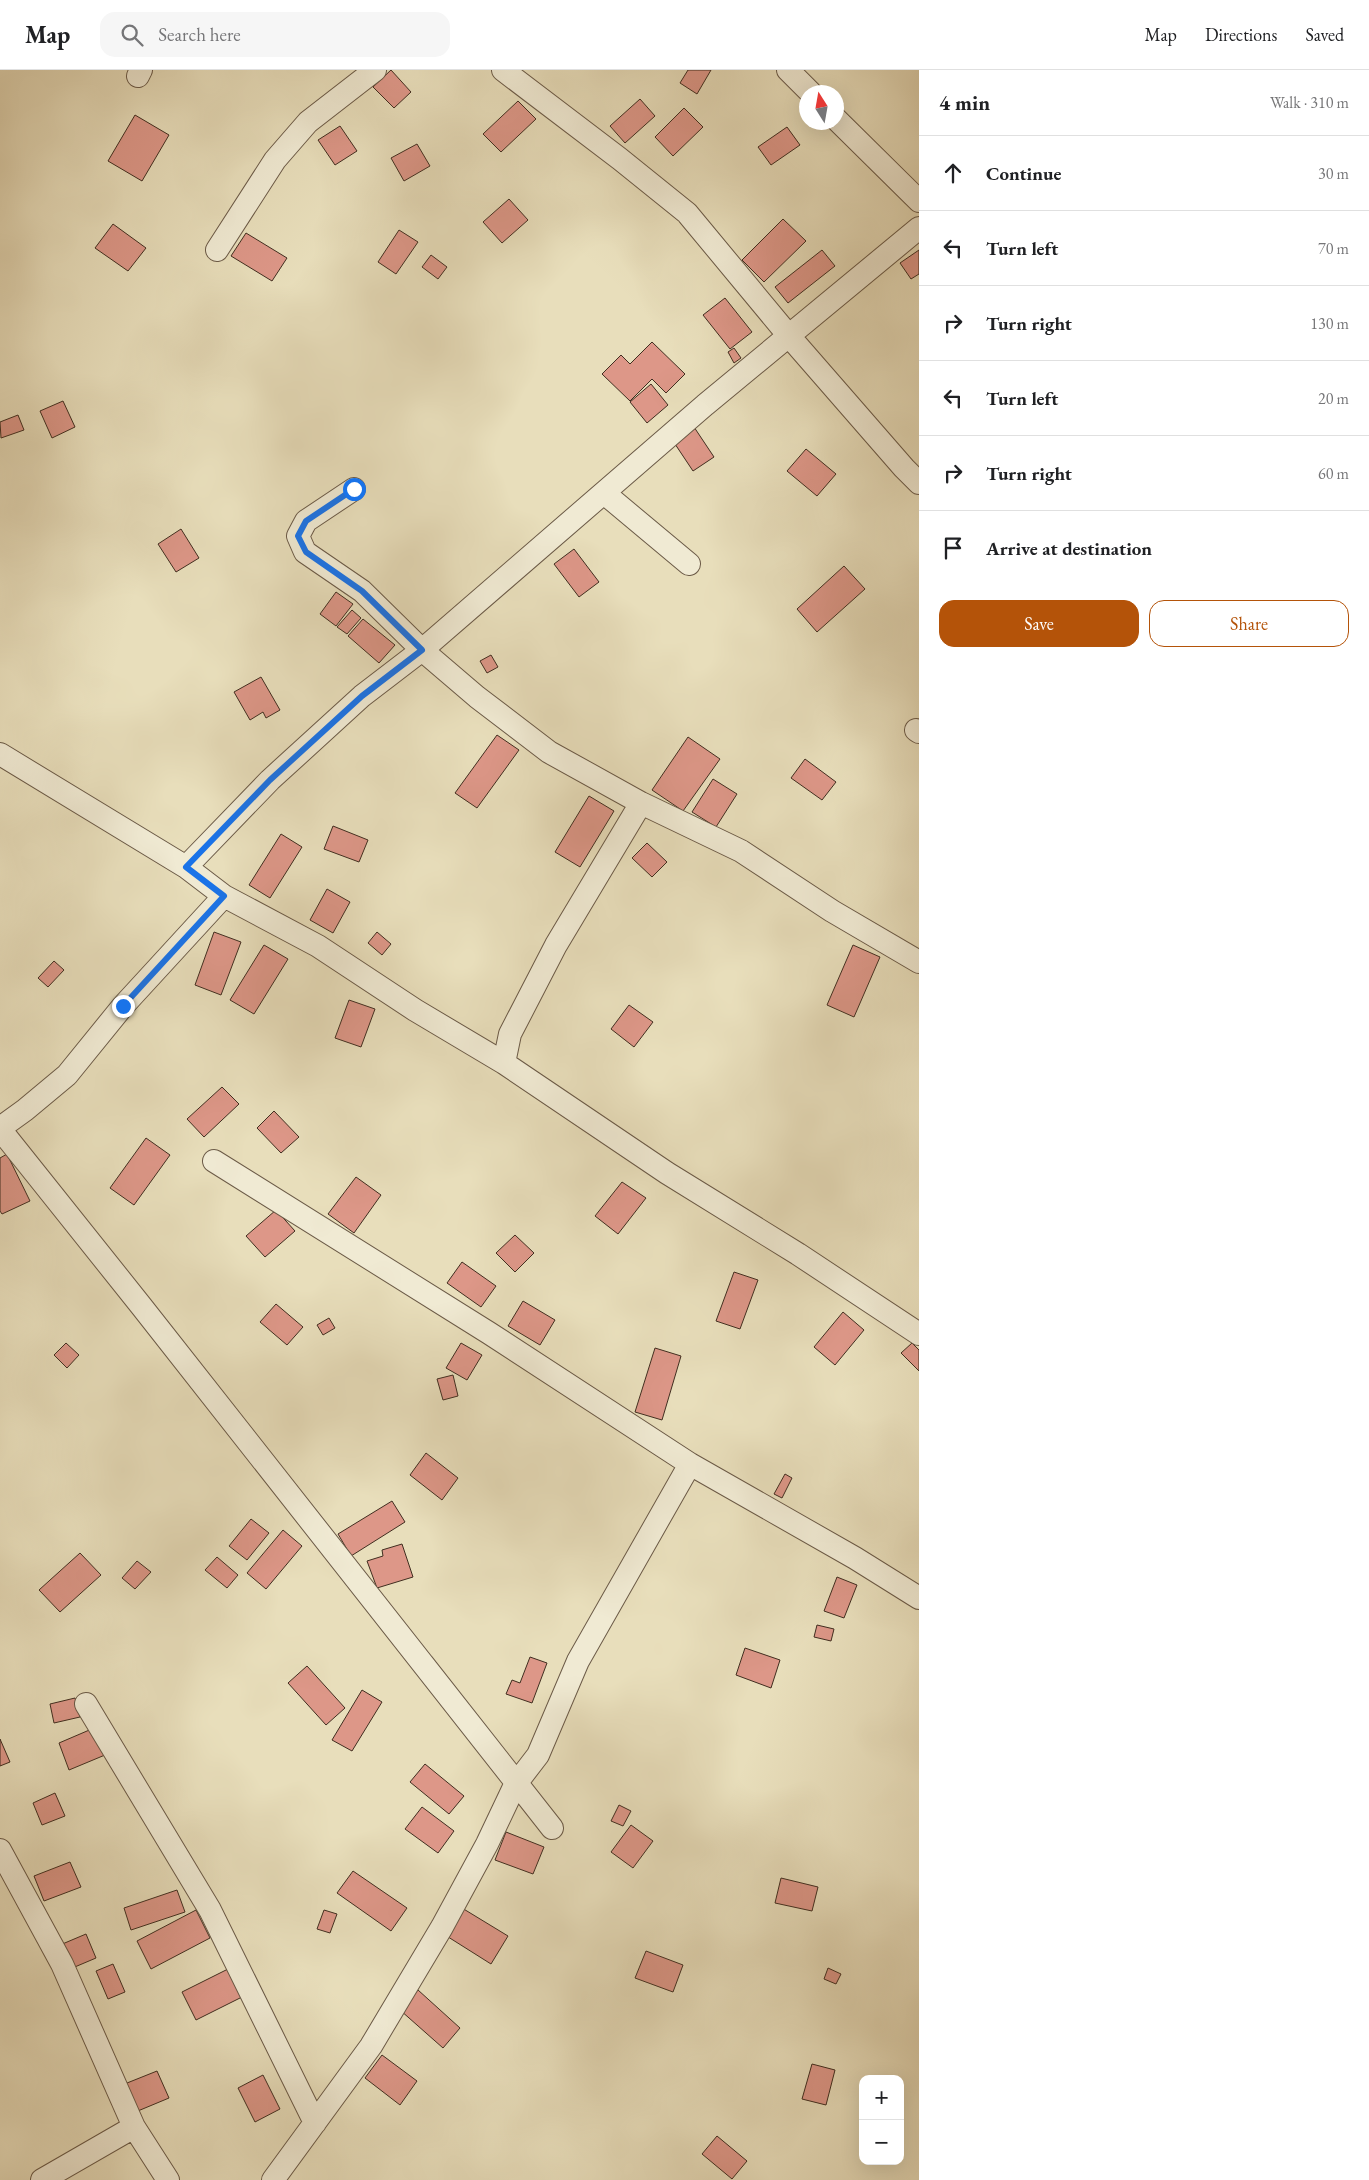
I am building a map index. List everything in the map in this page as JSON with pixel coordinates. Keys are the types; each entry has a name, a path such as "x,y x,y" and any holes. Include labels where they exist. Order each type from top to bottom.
{"street":[{"path":"217,250 275,160 308,122 375,70"},
{"path":"503,70 620,159 686,213 789,336 919,483"},
{"path":"788,70 803,85"},
{"path":"844,127 919,201"},
{"path":"186,867 270,780 362,696 422,650 604,493 919,228"},
{"path":"354,489 306,521 298,536 306,552 362,591 422,650 477,697 549,752 641,803 741,851 832,911 919,962"},
{"path":"604,493 689,564"},
{"path":"0,754 186,867 224,896 318,946 415,1010 504,1063 667,1172 798,1254 919,1334"},
{"path":"504,1063 510,1034 556,946 641,803"},
{"path":"224,896 117,1013 67,1075 0,1129 552,1828"},
{"path":"214,1160 473,1323 690,1464 854,1558 919,1598"},
{"path":"273,2180 376,2038 473,1869 514,1785 538,1755 578,1661 690,1464"},
{"path":"423,1664 552,1828"},
{"path":"86,1704 210,1910 315,2123"},
{"path":"514,1785 552,1828"},
{"path":"0,1850 62,1964 134,2127 168,2180"},
{"path":"42,2180 134,2127"}],"building":[{"path":"391,70 411,92 394,108 373,87"},
{"path":"688,70 711,70 697,94 680,83"},
{"path":"640,99 655,116 625,143 610,126"},
{"path":"518,101 536,119 501,152 483,134"},
{"path":"684,108 703,127 673,156 655,137"},
{"path":"135,115 169,135 142,181 108,161"},
{"path":"340,126 357,151 335,165 318,140"},
{"path":"787,127 800,145 771,165 758,147"},
{"path":"417,144 430,166 404,181 391,158"},
{"path":"509,199 528,220 502,243 483,222"},
{"path":"783,219 806,241 764,282 742,260"},
{"path":"113,224 146,248 128,271 95,248"},
{"path":"399,230 418,242 396,274 378,262"},
{"path":"246,233 287,258 272,281 231,256"},
{"path":"822,250 835,266 788,303 775,287"},
{"path":"919,250 919,274 911,279 900,263"},
{"path":"431,255 447,267 438,279 422,267"},
{"path":"725,298 752,332 730,349 703,315"},
{"path":"652,342 685,374 666,393 652,379 630,401 602,374 621,355 630,364"},
{"path":"734,348 741,358 734,363 728,352"},
{"path":"651,384 668,405 647,423 630,402"},
{"path":"63,401 75,427 52,438 40,411"},
{"path":"18,415 24,430 1,438 0,422"},
{"path":"692,424 714,457 693,471 671,438"},
{"path":"806,449 836,474 817,496 787,471"},
{"path":"181,529 199,558 176,572 158,544"},
{"path":"574,549 599,582 579,597 554,564"},
{"path":"844,566 865,589 817,632 797,609"},
{"path":"336,592 353,604 336,626 320,614"},
{"path":"352,610 361,618 347,634 337,627"},
{"path":"363,619 395,645 379,663 348,636"},
{"path":"491,655 498,667 487,673 480,661"},
{"path":"261,677 280,710 266,718 263,712 250,720 234,692"},
{"path":"497,735 519,750 477,808 455,793"},
{"path":"688,737 720,759 683,811 652,790"},
{"path":"805,759 836,782 822,800 791,778"},
{"path":"713,779 737,794 716,827 692,812"},
{"path":"589,796 614,811 580,867 555,852"},
{"path":"333,826 368,840 359,862 324,849"},
{"path":"281,834 302,847 270,898 249,885"},
{"path":"647,843 667,862 652,877 632,858"},
{"path":"327,889 350,902 333,933 310,920"},
{"path":"214,932 241,942 221,995 195,985"},
{"path":"377,932 391,944 382,955 368,943"},
{"path":"264,945 288,959 254,1014 230,1000"},
{"path":"853,945 880,957 854,1017 827,1005"},
{"path":"54,961 64,970 48,987 38,978"},
{"path":"349,1000 375,1009 361,1047 335,1038"},
{"path":"629,1005 653,1022 634,1047 611,1029"},
{"path":"222,1087 239,1104 204,1137 187,1119"},
{"path":"274,1111 299,1137 281,1153 257,1128"},
{"path":"146,1138 170,1155 134,1205 110,1188"},
{"path":"7,1154 30,1201 2,1214 0,1211 0,1158"},
{"path":"356,1177 381,1195 354,1233 328,1214"},
{"path":"622,1182 646,1198 618,1234 595,1216"},
{"path":"276,1210 295,1231 265,1257 246,1236"},
{"path":"515,1235 534,1253 515,1272 496,1253"},
{"path":"462,1262 496,1286 481,1307 447,1283"},
{"path":"734,1272 758,1280 740,1329 716,1321"},
{"path":"523,1301 555,1320 540,1345 508,1326"},
{"path":"276,1304 303,1327 287,1345 260,1322"},
{"path":"843,1312 864,1330 835,1365 814,1347"},
{"path":"329,1318 335,1328 323,1335 317,1325"},
{"path":"66,1343 79,1355 67,1368 54,1355"},
{"path":"461,1343 482,1355 467,1380 446,1368"},
{"path":"912,1343 919,1350 919,1371 901,1353"},
{"path":"655,1348 681,1356 662,1420 635,1412"},
{"path":"453,1375 458,1396 443,1400 437,1379"},
{"path":"426,1453 458,1478 442,1500 410,1475"},
{"path":"785,1474 792,1478 782,1498 774,1494"},
{"path":"392,1501 405,1522 351,1556 338,1534"},
{"path":"251,1519 269,1533 247,1560 229,1546"},
{"path":"283,1530 302,1546 266,1589 247,1573"},
{"path":"402,1544 413,1577 377,1588 367,1561 383,1556 382,1550"},
{"path":"80,1553 101,1575 60,1612 39,1590"},
{"path":"217,1557 238,1575 227,1588 205,1570"},
{"path":"137,1561 151,1572 135,1589 122,1578"},
{"path":"837,1577 857,1585 844,1618 824,1611"},
{"path":"817,1625 834,1629 831,1641 814,1637"},
{"path":"745,1648 780,1660 771,1688 736,1675"},
{"path":"530,1657 547,1663 532,1703 506,1694 512,1680 520,1683"},
{"path":"307,1666 345,1708 326,1725 288,1683"},
{"path":"362,1690 382,1702 352,1751 332,1740"},
{"path":"75,1698 80,1717 54,1723 50,1704"},
{"path":"94,1728 105,1755 69,1770 59,1743"},
{"path":"0,1739 10,1762 0,1766"},
{"path":"425,1764 464,1796 449,1814 410,1782"},
{"path":"55,1793 65,1816 42,1825 33,1803"},
{"path":"619,1805 631,1811 623,1826 611,1821"},
{"path":"422,1807 454,1831 438,1853 405,1829"},
{"path":"631,1825 653,1841 633,1868 611,1852"},
{"path":"506,1832 544,1847 533,1874 495,1860"},
{"path":"70,1862 81,1887 44,1901 34,1876"},
{"path":"353,1871 407,1908 391,1931 337,1893"},
{"path":"781,1878 818,1887 812,1911 775,1903"},
{"path":"177,1890 185,1912 131,1930 124,1908"},
{"path":"462,1908 508,1936 491,1964 445,1935"},
{"path":"196,1910 210,1938 151,1969 137,1941"},
{"path":"324,1910 337,1914 330,1933 317,1929"},
{"path":"86,1934 96,1958 70,1969 60,1945"},
{"path":"646,1951 683,1965 673,1992 635,1978"},
{"path":"113,1964 125,1992 108,1999 96,1971"},
{"path":"230,1968 244,1996 196,2020 182,1992"},
{"path":"828,1968 841,1974 836,1984 824,1979"},
{"path":"418,1990 460,2028 443,2048 400,2010"},
{"path":"382,2055 417,2081 400,2105 365,2078"},
{"path":"812,2064 835,2070 826,2105 802,2099"},
{"path":"157,2071 169,2098 133,2113 122,2085"},
{"path":"263,2075 280,2109 255,2122 238,2088"},
{"path":"717,2136 747,2161 732,2179 702,2154"}],"route":[{"path":"123,1006 224,896 186,867 270,780 362,696 422,650 362,591 306,552 298,536 306,521 354,489"}]}
